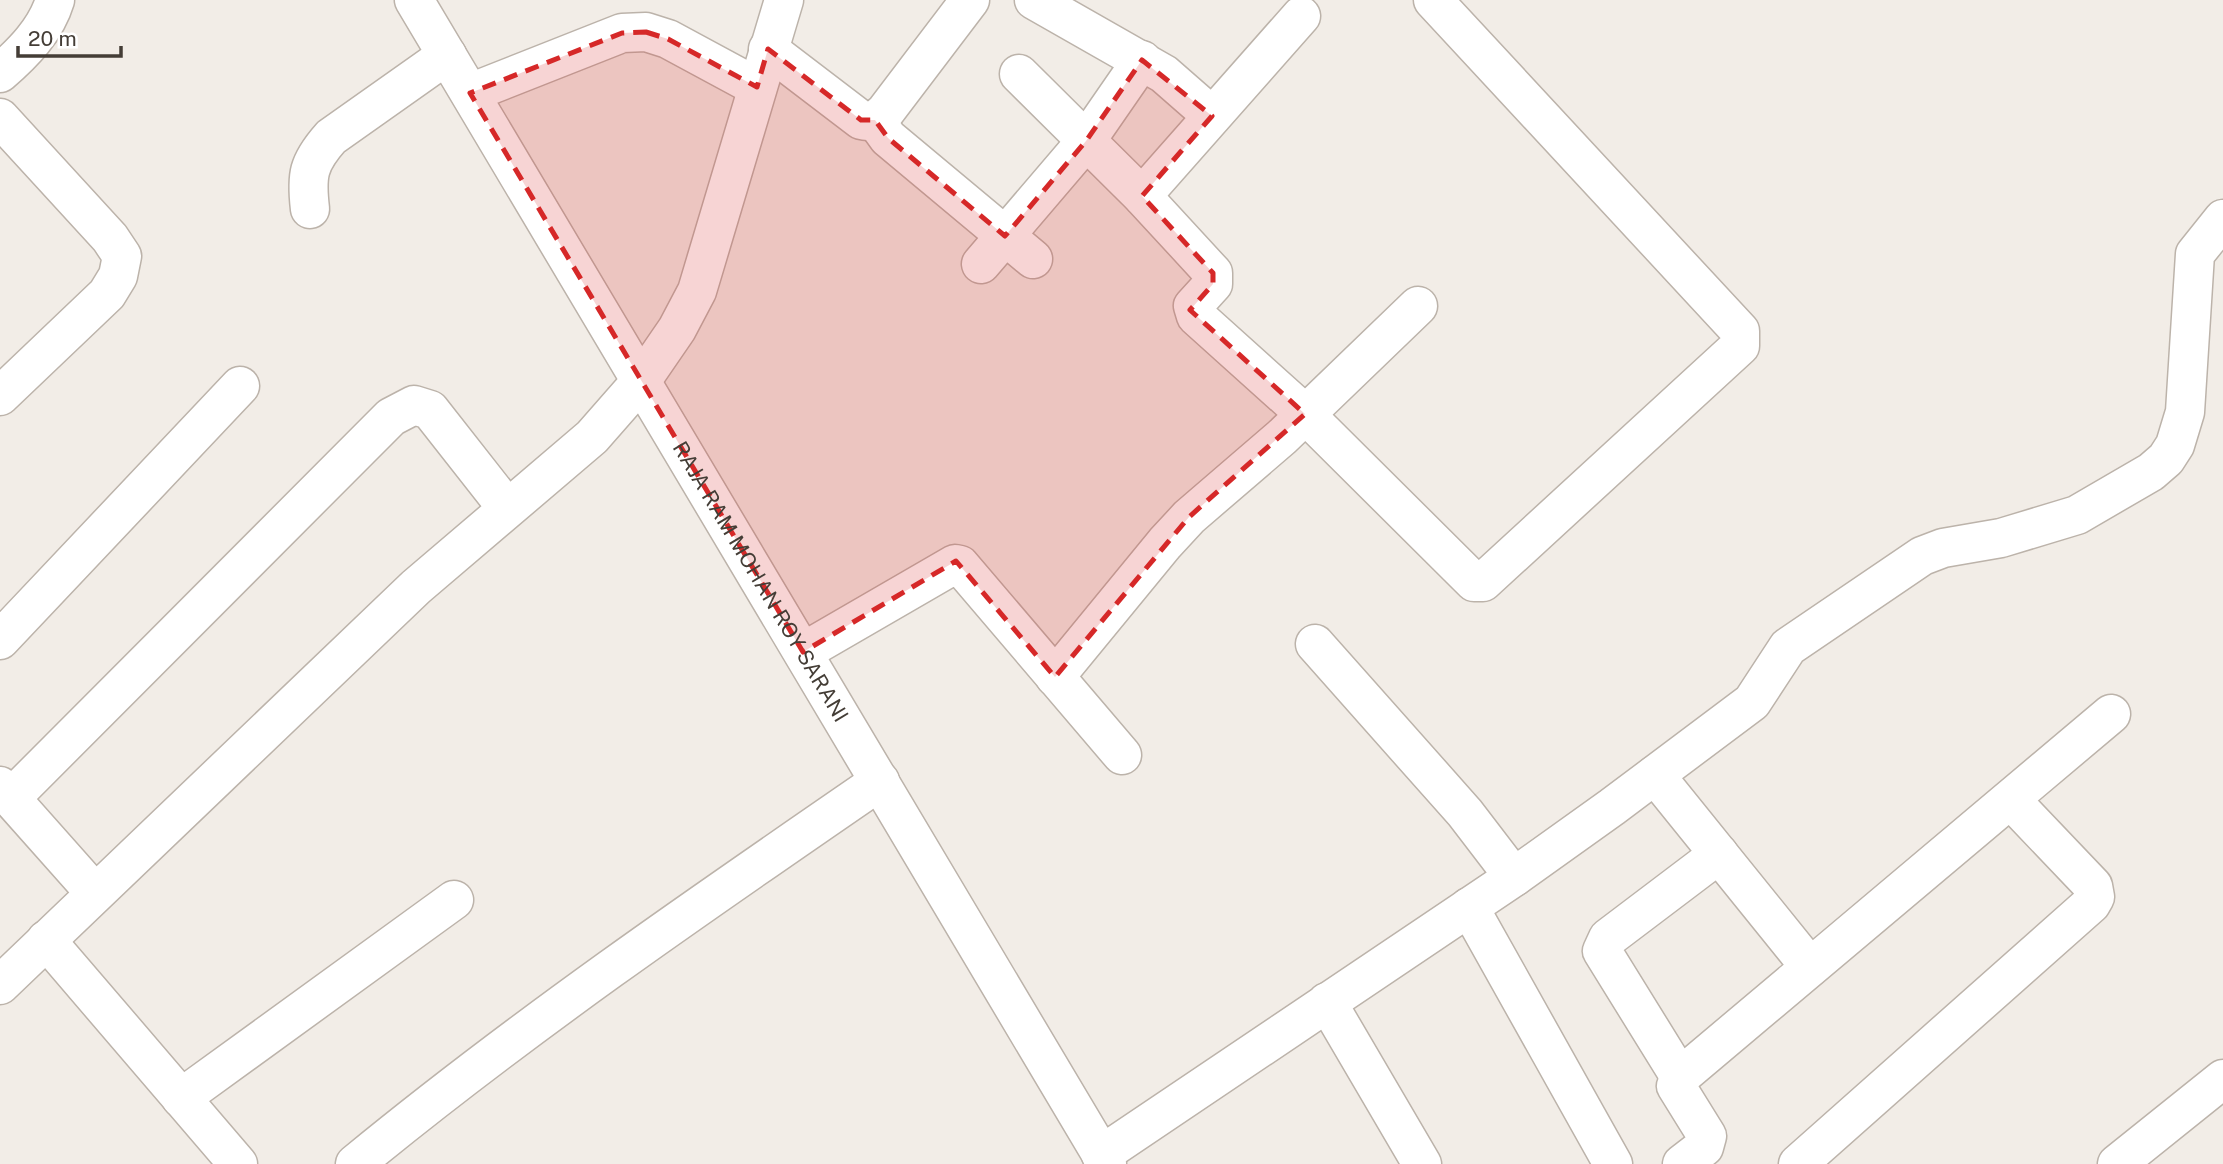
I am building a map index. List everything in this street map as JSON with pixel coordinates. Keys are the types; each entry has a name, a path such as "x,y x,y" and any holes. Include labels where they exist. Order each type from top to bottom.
{"street":[{"path":"0,73 37,36 55,0"},
{"name":"RAJA RAM MOHAN ROY SARANI","path":"414,0 1104,1160"},
{"path":"0,985 349,649 416,587 592,437 642,380 677,329 697,290 784,0"},
{"path":"768,49 861,120 868,122 884,112 970,0"},
{"path":"1019,74 1142,196 1213,273 1213,284 1193,306 1196,316 1305,414 1478,583 1483,582 1740,346 1740,331 1433,0"},
{"path":"1048,3 1164,75 1212,116"},
{"path":"1142,196 1301,16"},
{"path":"470,93 622,33 646,32 668,39 757,87"},
{"path":"310,209 309,170 316,153 331,137 447,55"},
{"path":"981,264 1019,248 1086,141 1142,60"},
{"path":"0,118 110,238 122,256 118,276 107,294 0,396"},
{"path":"875,120 888,138 1019,248"},
{"path":"1104,1160 1327,1002 1514,877 1655,775 1752,702 1788,647 1923,556 1943,548 2001,538 2077,515 2151,472 2166,459 2175,445 2185,412 2194,254 2223,219"},
{"path":"1055,677 1181,526 1305,414 1418,306"},
{"path":"0,640 240,386"},
{"path":"95,893 6,792 391,417 414,405 430,410 507,508"},
{"path":"803,652 955,564 960,565 1122,755"},
{"path":"1315,644 1465,813 1514,877"},
{"path":"1684,1163 1704,1147 1707,1136 1676,1086 1680,1077 2111,714"},
{"path":"1655,775 1810,967"},
{"path":"355,1164 441,1093 631,952 880,781"},
{"path":"1798,1164 2091,904 2095,897 2093,886 2011,800"},
{"path":"1680,1077 1602,951 1608,938 1623,925 1719,854"},
{"path":"181,1098 454,900"},
{"path":"1469,907 1613,1164"},
{"path":"47,940 238,1164"},
{"path":"1327,1002 1422,1164"},
{"path":"2118,1164 2223,1079"}],"highlighted area":[{"path":"646,32 668,39 757,87 768,49 861,120 875,120 888,138 1005,236 1086,141 1142,60 1212,116 1142,196 1213,273 1213,284 1190,310 1305,414 1189,517 1055,677 956,561 803,652 470,93 622,33"}]}
